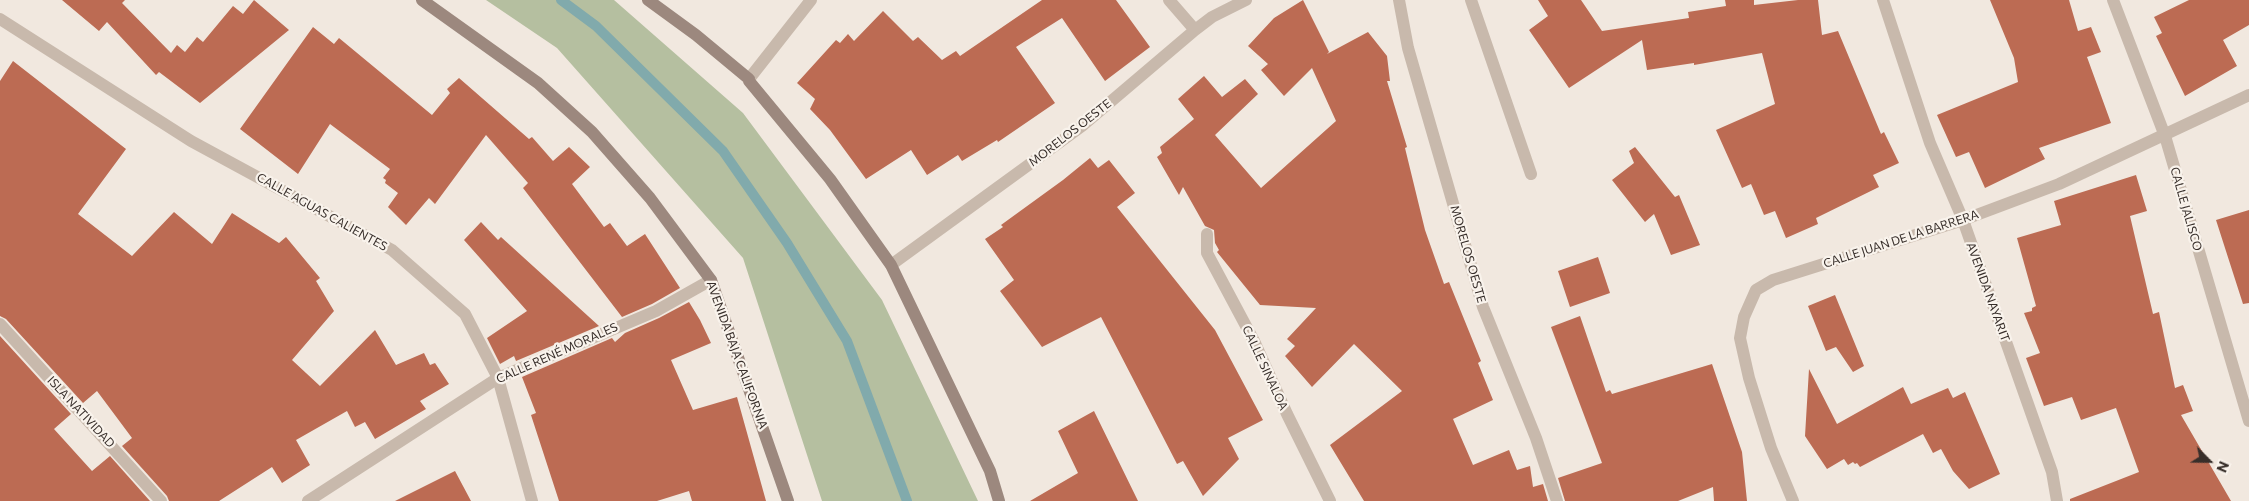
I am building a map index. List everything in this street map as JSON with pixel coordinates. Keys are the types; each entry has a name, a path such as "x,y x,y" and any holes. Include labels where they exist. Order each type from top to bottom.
{"main road":[{"name":"AVENIDA BAJA CALIFORNIA","path":"422,0 538,83 592,132 650,198 711,280 788,501"},
{"path":"648,0 696,35 749,79 830,179 891,265 990,471 999,501"}],"street":[{"path":"749,79 811,0"},
{"path":"1169,0 1195,30"},
{"name":"MORELOS OESTE","path":"891,265 1082,126 1212,17 1246,0"},
{"name":"MORELOS OESTE","path":"1399,0 1408,48 1484,307 1536,438 1557,501"},
{"path":"1471,0 1531,174"},
{"name":"AVENIDA NAYARIT","path":"1883,0 1930,143 1962,220 2052,472 2057,501"},
{"name":"CALLE JALISCO","path":"2114,0 2165,136 2249,421"},
{"name":"CALLE AGUAS CALIENTES","path":"0,19 191,141 392,250 466,314 498,378 532,501"},
{"name":"CALLE JUAN DE LA BARRERA","path":"1793,501 1771,448 1749,378 1740,338 1744,317 1756,290 1773,280 1962,220 2058,184 2165,136 2249,95"},
{"name":"CALLE SINALOA","path":"1207,234 1207,253 1254,341 1287,414 1330,501"},
{"name":"CALLE RENÉ MORALES","path":"308,501 498,378 656,311 711,280"},
{"name":"ISLA NATIVIDAD","path":"0,324 161,501"}],"green space":[{"path":"486,0 614,0 743,113 882,300 978,501 822,501 743,258 557,48"}],"building":[{"path":"62,0 125,0 122,3 171,53 177,45 185,52 197,37 203,42 233,6 243,14 254,0 289,30 200,103 159,72 156,75 107,22 99,31"},
{"path":"1042,0 1116,0 1150,47 1105,81 1062,18 1016,47 1055,103 998,142 997,140 962,161 958,155 927,175 911,150 866,179 830,130 810,109 815,99 797,83 836,40 840,43 848,34 854,41 883,11 913,41 918,37 942,60 956,51 960,56"},
{"path":"1303,0 1329,52 1327,54 1368,32 1387,56 1390,81 1387,81 1407,147 1405,148 1425,230 1444,284 1449,282 1481,361 1478,363 1493,400 1453,419 1473,465 1509,450 1517,470 1530,466 1533,487 1543,484 1548,501 1364,501 1330,445 1402,391 1354,344 1312,387 1285,356 1295,346 1287,339 1316,308 1260,305 1217,252 1219,250 1215,243 1214,230 1205,226 1183,187 1179,195 1157,157 1162,153 1160,147 1194,119 1178,99 1204,76 1222,97 1245,79 1258,94 1215,135 1261,188 1336,121 1312,68 1284,96 1261,70 1268,64 1248,46 1274,18"},
{"path":"1538,0 1581,0 1602,31 1689,18 1688,12 1726,6 1725,0 1754,0 1754,5 1798,0 1818,0 1822,35 1838,31 1881,134 1884,132 1899,163 1873,175 1879,187 1816,218 1818,224 1786,238 1775,211 1764,215 1751,184 1742,188 1716,130 1775,104 1762,53 1694,65 1694,63 1647,70 1642,40 1569,88 1529,30 1548,16"},
{"path":"1990,0 2069,0 2078,31 2091,27 2101,52 2087,57 2111,123 2039,148 2045,159 1985,188 1969,152 1956,157 1937,115 2018,82 2014,58"},
{"path":"2189,0 2249,0 2249,25 2223,40 2237,66 2185,96 2156,36 2162,33 2154,17"},
{"path":"313,27 334,44 339,38 432,115 450,93 447,89 459,78 529,139 532,137 553,161 569,147 590,167 572,184 604,227 610,223 627,246 645,234 680,288 652,304 622,317 523,188 528,183 486,135 435,204 429,198 406,225 388,207 398,193 385,183 386,180 383,178 390,169 330,124 298,174 240,129"},
{"path":"13,61 126,149 78,214 132,256 174,212 212,244 232,213 279,243 286,237 320,278 316,281 334,311 292,360 320,386 375,330 396,365 424,353 430,365 435,363 449,384 420,401 426,409 375,439 365,422 355,427 347,411 296,440 310,465 282,483 272,467 219,501 169,501 167,496 122,446 132,438 97,391 83,403 6,319 0,316 0,81"},
{"path":"1635,147 1675,197 1679,195 1700,245 1671,255 1654,214 1645,222 1612,180 1634,163 1629,151"},
{"path":"1090,158 1098,168 1109,160 1135,193 1117,207 1215,330 1263,420 1228,438 1239,459 1203,496 1183,461 1177,464 1101,317 1042,347 1000,291 1014,280 985,239"},
{"path":"2136,175 2147,211 2130,216 2153,314 2159,312 2175,388 2183,385 2193,411 2181,415 2231,501 2070,501 2070,499 2139,472 2116,408 2081,420 2072,397 2044,406 2026,358 2040,353 2024,313 2032,311 2032,308 2036,306 2017,238 2061,225 2054,201"},
{"path":"2249,210 2249,303 2243,304 2216,220"},
{"path":"481,222 498,240 501,237 599,326 516,361 514,356 500,364 487,338 527,311 464,240"},
{"path":"1598,257 1610,293 1570,307 1558,271"},
{"path":"1835,295 1864,366 1853,372 1836,347 1826,351 1808,306"},
{"path":"689,302 711,343 671,360 693,410 737,397 766,501 692,501 689,491 657,501 559,501 531,415 536,413 522,377 612,338 615,342 625,333"},
{"path":"1580,316 1606,392 1610,390 1612,394 1712,364 1742,452 1747,501 1714,501 1713,487 1678,501 1565,501 1558,478 1602,463 1551,327"},
{"path":"0,336 71,414 54,429 92,471 110,456 150,501 0,501"},
{"path":"1809,369 1837,424 1903,387 1911,404 1948,388 1953,398 1965,392 2000,474 1969,489 1953,471 1941,449 1933,453 1923,434 1860,467 1857,463 1853,462 1848,465 1844,459 1827,469 1805,436"},
{"path":"1094,411 1138,501 1030,501 1078,473 1058,431"},
{"path":"455,471 471,501 395,501"}],"waterway":[{"path":"561,0 596,26 723,151 787,243 847,341 907,501"}]}
